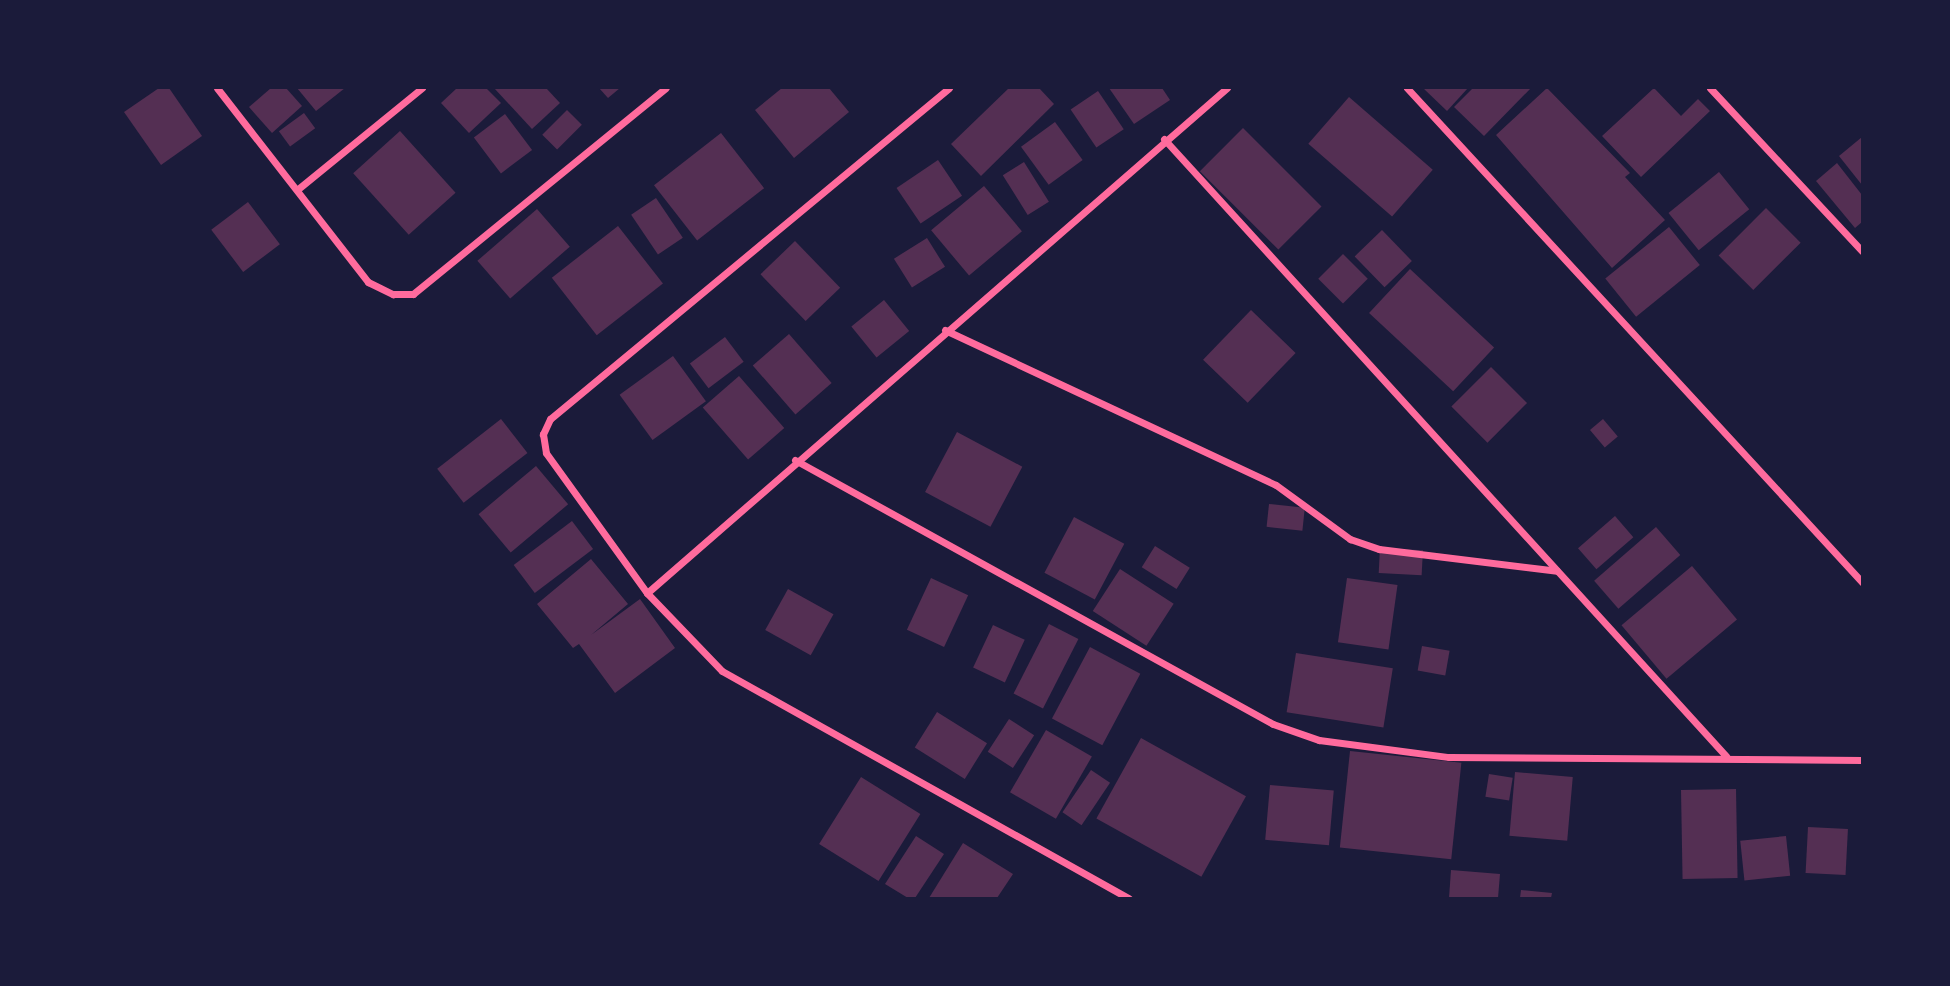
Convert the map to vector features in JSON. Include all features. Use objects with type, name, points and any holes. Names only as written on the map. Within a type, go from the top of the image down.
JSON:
[{"type":"street","points":[[217,88],[368,282],[393,294],[413,294],[666,88]]},
{"type":"street","points":[[298,189],[422,88]]},
{"type":"street","points":[[949,88],[550,419],[544,435],[546,453],[647,593],[722,671],[1129,898]]},
{"type":"street","points":[[647,593],[944,330],[1164,139],[1227,88]]},
{"type":"street","points":[[1407,88],[1863,582]]},
{"type":"street","points":[[1710,88],[1863,251]]},
{"type":"street","points":[[1164,139],[1726,756]]},
{"type":"street","points":[[944,330],[1276,485],[1350,539],[1379,550],[1558,571]]},
{"type":"street","points":[[796,460],[1273,724],[1319,740],[1449,757],[1726,756],[1863,760]]},
{"type":"building","points":[[159,88],[169,88],[202,136],[161,165],[124,112]]},
{"type":"building","points":[[271,88],[286,88],[302,106],[272,133],[249,107]]},
{"type":"building","points":[[297,88],[345,88],[316,111]]},
{"type":"building","points":[[457,88],[486,88],[501,103],[469,133],[441,103]]},
{"type":"building","points":[[494,88],[546,88],[560,103],[532,129]]},
{"type":"building","points":[[599,88],[620,88],[608,98]]},
{"type":"building","points":[[782,88],[829,88],[849,112],[794,158],[755,110]]},
{"type":"building","points":[[1009,88],[1039,88],[1054,104],[981,176],[951,144]]},
{"type":"building","points":[[1109,88],[1162,88],[1170,100],[1134,124]]},
{"type":"building","points":[[1423,88],[1468,88],[1447,111]]},
{"type":"building","points":[[1473,88],[1531,88],[1484,136],[1454,107]]},
{"type":"building","points":[[1547,88],[1630,173],[1625,177],[1665,220],[1612,268],[1496,135]]},
{"type":"building","points":[[1654,88],[1681,116],[1698,99],[1710,111],[1641,177],[1602,136]]},
{"type":"building","points":[[1098,91],[1124,129],[1096,148],[1071,109]]},
{"type":"building","points":[[1349,97],[1433,170],[1392,217],[1308,144]]},
{"type":"building","points":[[567,110],[582,125],[557,150],[542,135]]},
{"type":"building","points":[[304,113],[315,128],[290,147],[279,131]]},
{"type":"building","points":[[505,114],[532,150],[501,173],[474,137]]},
{"type":"building","points":[[1055,122],[1083,160],[1049,185],[1021,147]]},
{"type":"building","points":[[1243,128],[1321,206],[1278,250],[1200,171]]},
{"type":"building","points":[[400,131],[456,193],[409,235],[353,173]]},
{"type":"building","points":[[721,133],[764,188],[697,240],[654,185]]},
{"type":"building","points":[[1862,137],[1862,185],[1839,156]]},
{"type":"building","points":[[938,160],[962,196],[921,224],[897,188]]},
{"type":"building","points":[[1024,162],[1049,202],[1028,215],[1003,175]]},
{"type":"building","points":[[1837,163],[1862,195],[1862,222],[1855,228],[1816,181]]},
{"type":"building","points":[[1719,172],[1749,209],[1699,250],[1668,213]]},
{"type":"building","points":[[984,186],[1022,231],[969,276],[931,230]]},
{"type":"building","points":[[656,198],[683,238],[658,255],[631,215]]},
{"type":"building","points":[[248,202],[280,244],[243,272],[211,230]]},
{"type":"building","points":[[1766,208],[1801,243],[1753,290],[1719,255]]},
{"type":"building","points":[[537,209],[570,247],[510,299],[477,261]]},
{"type":"building","points":[[618,226],[663,284],[597,335],[552,278]]},
{"type":"building","points":[[1669,227],[1700,265],[1636,317],[1605,279]]},
{"type":"building","points":[[1382,230],[1412,261],[1385,287],[1355,256]]},
{"type":"building","points":[[927,238],[945,267],[912,288],[894,259]]},
{"type":"building","points":[[795,241],[840,288],[806,321],[760,274]]},
{"type":"building","points":[[1343,254],[1368,279],[1343,303],[1318,279]]},
{"type":"building","points":[[1410,269],[1494,347],[1453,391],[1369,313]]},
{"type":"building","points":[[884,300],[909,331],[877,358],[851,326]]},
{"type":"building","points":[[1251,310],[1296,353],[1248,403],[1203,360]]},
{"type":"building","points":[[789,334],[832,383],[795,415],[753,365]]},
{"type":"building","points":[[725,337],[744,362],[709,388],[690,363]]},
{"type":"building","points":[[673,356],[706,401],[653,440],[620,395]]},
{"type":"building","points":[[1491,367],[1527,403],[1487,443],[1451,407]]},
{"type":"building","points":[[739,376],[784,428],[748,460],[703,407]]},
{"type":"building","points":[[501,419],[527,453],[464,503],[437,469]]},
{"type":"building","points":[[1603,419],[1618,437],[1605,448],[1590,430]]},
{"type":"building","points":[[957,432],[1022,467],[990,527],[925,492]]},
{"type":"building","points":[[536,466],[568,504],[511,553],[479,514]]},
{"type":"building","points":[[1269,504],[1305,508],[1302,531],[1267,527]]},
{"type":"building","points":[[1615,516],[1633,537],[1596,569],[1578,548]]},
{"type":"building","points":[[1074,517],[1124,544],[1095,599],[1044,573]]},
{"type":"building","points":[[572,521],[593,549],[535,593],[514,565]]},
{"type":"building","points":[[1656,527],[1680,555],[1618,609],[1594,581]]},
{"type":"building","points":[[1155,546],[1190,568],[1177,589],[1142,567]]},
{"type":"building","points":[[1380,548],[1423,550],[1422,575],[1379,573]]},
{"type":"building","points":[[591,559],[628,604],[591,635],[640,599],[675,648],[615,693],[579,644],[573,648],[537,604]]},
{"type":"building","points":[[1692,566],[1737,620],[1667,679],[1622,625]]},
{"type":"building","points":[[1120,569],[1174,604],[1146,646],[1093,611]]},
{"type":"building","points":[[931,578],[968,595],[944,647],[907,630]]},
{"type":"building","points":[[1347,578],[1398,585],[1388,649],[1338,642]]},
{"type":"building","points":[[788,589],[833,614],[811,655],[765,630]]},
{"type":"building","points":[[1049,624],[1078,639],[1043,708],[1014,693]]},
{"type":"building","points":[[993,625],[1025,640],[1005,682],[973,668]]},
{"type":"building","points":[[1422,646],[1450,651],[1445,675],[1418,671]]},
{"type":"building","points":[[1090,647],[1140,674],[1102,745],[1052,719]]},
{"type":"building","points":[[1296,653],[1393,668],[1383,728],[1287,712]]},
{"type":"building","points":[[937,712],[987,743],[965,779],[915,748]]},
{"type":"building","points":[[1009,719],[1034,735],[1013,768],[988,752]]},
{"type":"building","points":[[1046,730],[1092,757],[1056,819],[1010,792]]},
{"type":"building","points":[[1141,738],[1246,796],[1201,877],[1096,818]]},
{"type":"building","points":[[1350,751],[1461,763],[1451,859],[1340,847]]},
{"type":"building","points":[[1091,770],[1110,783],[1082,825],[1062,812]]},
{"type":"building","points":[[1515,772],[1573,777],[1567,841],[1509,836]]},
{"type":"building","points":[[1489,774],[1513,778],[1509,800],[1485,797]]},
{"type":"building","points":[[861,777],[920,814],[878,881],[819,844]]},
{"type":"building","points":[[1270,785],[1334,791],[1329,845],[1265,840]]},
{"type":"building","points":[[1736,789],[1738,878],[1683,879],[1681,790]]},
{"type":"building","points":[[1808,827],[1848,829],[1846,875],[1806,873]]},
{"type":"building","points":[[916,836],[944,854],[915,898],[908,898],[885,884]]},
{"type":"building","points":[[1786,836],[1790,876],[1744,881],[1740,841]]},
{"type":"building","points":[[963,843],[1013,874],[997,898],[929,898]]},
{"type":"building","points":[[1451,870],[1500,874],[1498,898],[1449,898]]},
{"type":"building","points":[[1521,890],[1552,893],[1551,898],[1520,898]]}]
